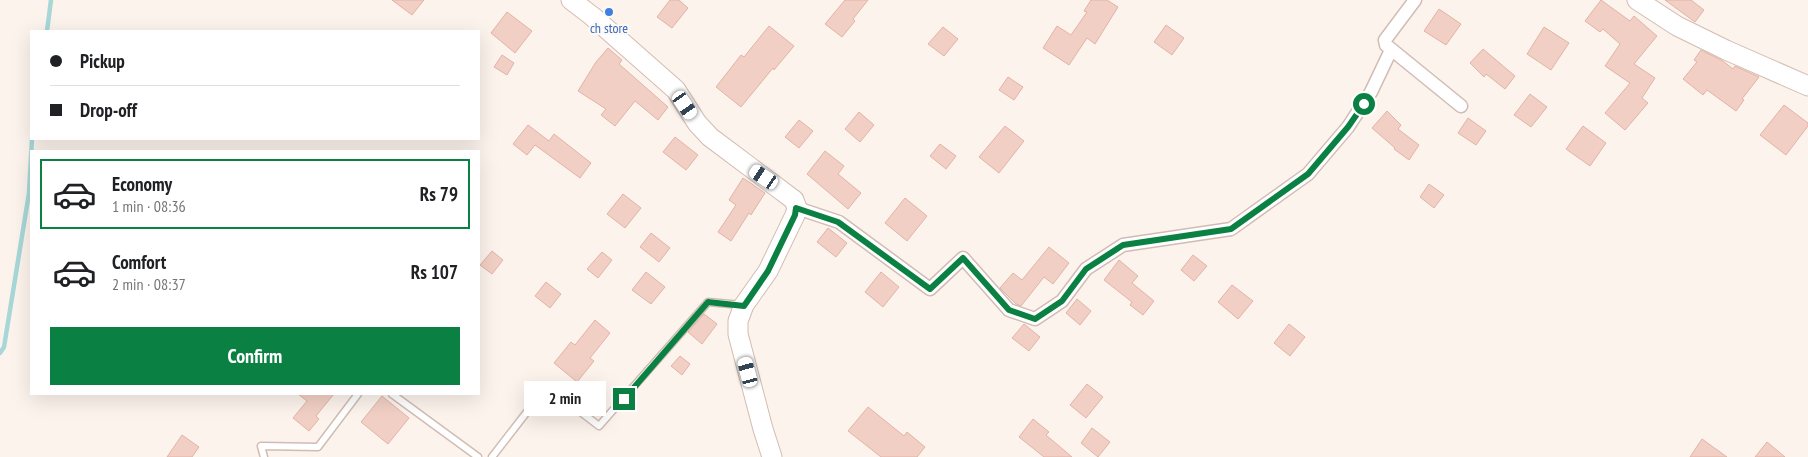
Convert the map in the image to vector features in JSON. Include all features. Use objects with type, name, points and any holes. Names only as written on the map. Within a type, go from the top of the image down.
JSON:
[{"type":"main road","points":[[571,0],[592,16],[676,90],[697,123],[710,137],[778,186],[794,200],[795,215],[768,271],[744,306],[738,321],[738,334],[772,457]]},
{"type":"main road","points":[[1637,0],[1677,26],[1808,86]]},
{"type":"street","points":[[1414,0],[1385,40],[1386,46],[1461,106]]},
{"type":"street","points":[[796,208],[838,222],[930,289],[963,258],[1009,310],[1035,319],[1062,301],[1086,269],[1123,245],[1231,229],[1308,174],[1348,127],[1371,92],[1391,50]]},
{"type":"lane","points":[[492,457],[547,386],[600,426],[708,302],[744,306]]},
{"type":"lane","points":[[264,457],[262,446],[318,447],[357,395]]},
{"type":"lane","points":[[393,395],[478,457]]},
{"type":"building","points":[[392,0],[424,0],[412,15]]},
{"type":"building","points":[[670,0],[679,0],[688,8],[672,28],[657,17]]},
{"type":"building","points":[[845,0],[868,0],[842,37],[825,24]]},
{"type":"building","points":[[1091,0],[1107,0],[1118,7],[1095,44],[1087,38],[1069,65],[1043,48],[1057,26],[1071,35],[1087,12],[1084,11]]},
{"type":"building","points":[[1601,0],[1630,21],[1634,16],[1657,36],[1634,64],[1655,78],[1642,98],[1648,103],[1625,130],[1605,113],[1630,83],[1605,66],[1620,44],[1603,29],[1600,32],[1585,21]]},
{"type":"building","points":[[1665,0],[1691,0],[1704,10],[1695,22]]},
{"type":"building","points":[[1439,9],[1461,24],[1446,45],[1424,31]]},
{"type":"building","points":[[507,12],[532,31],[515,53],[491,33]]},
{"type":"building","points":[[1166,25],[1184,38],[1172,55],[1154,42]]},
{"type":"building","points":[[769,26],[794,46],[741,107],[716,87],[741,55],[744,57]]},
{"type":"building","points":[[943,27],[958,39],[944,56],[928,44]]},
{"type":"building","points":[[1544,27],[1569,43],[1551,70],[1527,54]]},
{"type":"building","points":[[608,48],[622,60],[619,64],[668,107],[658,120],[635,101],[615,126],[601,115],[606,109],[578,91],[596,62]]},
{"type":"building","points":[[1483,49],[1515,76],[1505,89],[1486,74],[1484,77],[1470,63]]},
{"type":"building","points":[[1701,50],[1723,61],[1733,69],[1735,66],[1759,77],[1742,99],[1744,100],[1736,111],[1707,90],[1703,95],[1683,79],[1697,62],[1694,60]]},
{"type":"building","points":[[502,55],[514,63],[507,75],[494,67]]},
{"type":"building","points":[[1008,77],[1023,87],[1014,100],[999,90]]},
{"type":"building","points":[[1530,94],[1547,107],[1531,127],[1514,115]]},
{"type":"building","points":[[1784,105],[1808,123],[1808,126],[1786,155],[1760,135]]},
{"type":"building","points":[[1387,111],[1401,125],[1398,129],[1419,145],[1409,160],[1372,128]]},
{"type":"building","points":[[859,112],[874,125],[860,142],[845,129]]},
{"type":"building","points":[[1468,118],[1486,131],[1476,145],[1458,133]]},
{"type":"building","points":[[799,120],[813,131],[799,148],[785,137]]},
{"type":"building","points":[[528,125],[549,141],[554,134],[591,163],[580,178],[535,145],[527,155],[513,144]]},
{"type":"building","points":[[1005,126],[1024,141],[999,173],[979,157]]},
{"type":"building","points":[[1583,126],[1606,143],[1590,166],[1566,149]]},
{"type":"building","points":[[675,137],[698,155],[686,170],[663,152]]},
{"type":"building","points":[[940,144],[956,156],[946,169],[930,156]]},
{"type":"building","points":[[825,151],[844,166],[838,174],[861,193],[848,209],[807,174]]},
{"type":"building","points":[[743,178],[765,193],[731,241],[718,232],[736,205],[729,200]]},
{"type":"building","points":[[1429,184],[1444,195],[1434,208],[1420,197]]},
{"type":"building","points":[[623,194],[641,208],[625,228],[607,214]]},
{"type":"building","points":[[905,198],[927,216],[907,241],[885,223]]},
{"type":"building","points":[[828,228],[847,243],[836,257],[817,242]]},
{"type":"building","points":[[651,233],[670,248],[659,262],[640,247]]},
{"type":"building","points":[[1049,247],[1069,263],[1053,284],[1044,277],[1021,306],[1016,304],[1000,288],[1013,273],[1022,280]]},
{"type":"building","points":[[492,251],[503,260],[492,274],[480,265]]},
{"type":"building","points":[[602,252],[612,260],[598,278],[587,269]]},
{"type":"building","points":[[1193,255],[1207,266],[1194,281],[1181,270]]},
{"type":"building","points":[[1119,260],[1138,276],[1132,283],[1154,301],[1143,315],[1130,305],[1132,302],[1104,280]]},
{"type":"building","points":[[646,272],[665,287],[651,304],[632,290]]},
{"type":"building","points":[[881,272],[899,287],[883,307],[865,292]]},
{"type":"building","points":[[546,282],[561,294],[550,308],[535,296]]},
{"type":"building","points":[[1232,285],[1253,301],[1238,319],[1218,302]]},
{"type":"building","points":[[1077,299],[1091,311],[1080,325],[1066,313]]},
{"type":"building","points":[[704,314],[717,324],[702,344],[688,332]]},
{"type":"building","points":[[595,320],[610,333],[590,358],[594,361],[577,382],[554,363],[571,342],[575,345]]},
{"type":"building","points":[[1024,324],[1040,337],[1029,351],[1012,338]]},
{"type":"building","points":[[1289,324],[1305,337],[1290,356],[1274,343]]},
{"type":"building","points":[[680,356],[690,364],[682,375],[671,366]]},
{"type":"building","points":[[1087,384],[1103,397],[1086,418],[1070,405]]},
{"type":"building","points":[[299,395],[333,395],[316,416],[319,419],[309,431],[293,418],[307,401]]},
{"type":"building","points":[[382,396],[409,418],[388,444],[361,422]]},
{"type":"building","points":[[868,407],[904,436],[907,432],[925,447],[917,457],[881,457],[848,431]]},
{"type":"building","points":[[1033,419],[1049,432],[1046,435],[1072,457],[1044,457],[1019,437]]},
{"type":"building","points":[[1092,428],[1110,442],[1098,457],[1081,443]]},
{"type":"building","points":[[182,435],[199,447],[192,457],[167,457]]},
{"type":"building","points":[[1702,439],[1727,457],[1690,457]]},
{"type":"building","points":[[1767,442],[1785,457],[1755,457]]},
{"type":"waterway","points":[[47,30],[51,0]]},
{"type":"waterway","points":[[31,150],[32,140]]},
{"type":"waterway","points":[[0,353],[4,347],[29,193],[30,175]]},
{"type":"place","name":"ch store","points":[[609,12]]},
{"type":"route","points":[[624,399],[708,302],[744,306],[768,271],[784,240],[795,215],[796,208],[838,222],[930,289],[963,258],[1009,310],[1035,319],[1062,301],[1086,269],[1123,245],[1231,229],[1308,174],[1348,127],[1364,104]]}]
